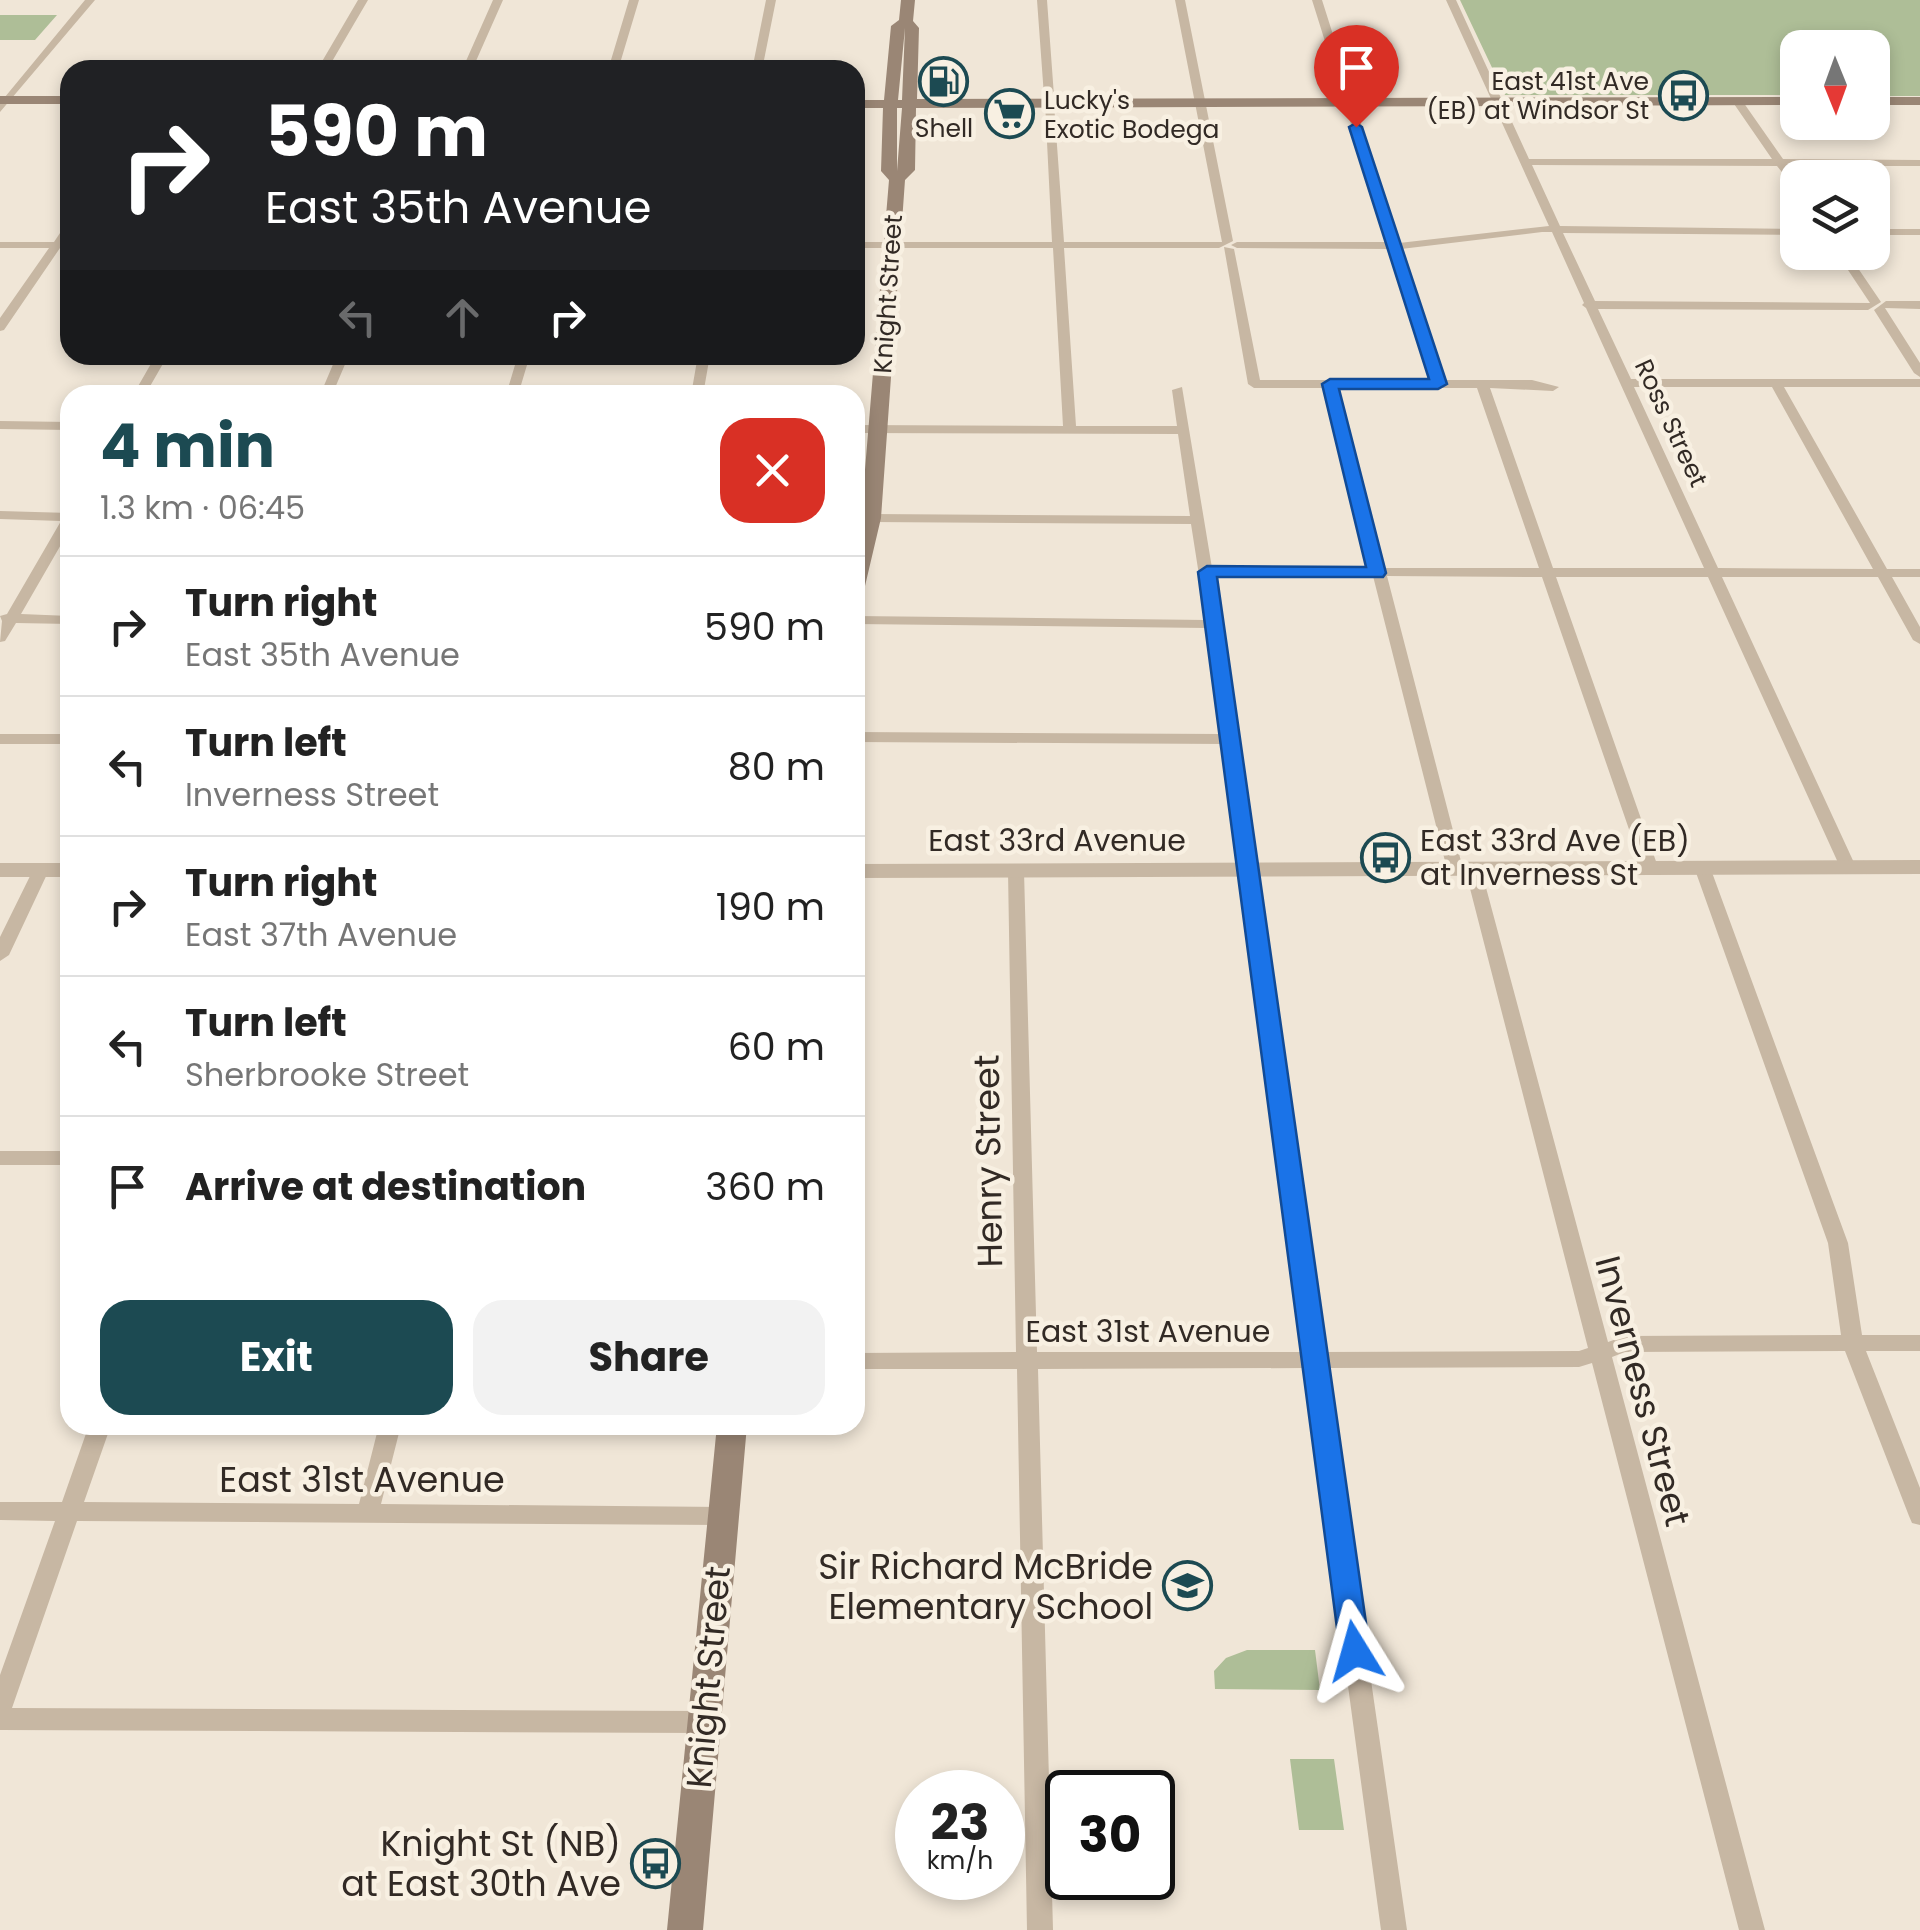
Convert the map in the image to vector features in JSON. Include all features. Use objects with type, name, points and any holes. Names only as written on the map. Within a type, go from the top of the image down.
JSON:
[{"type":"main road","name":"Knight Street","points":[[906,22],[908,0]]},
{"type":"main road","name":"Knight Street","points":[[897,179],[889,171],[891,100],[898,26],[906,22]]},
{"type":"main road","name":"Knight Street","points":[[865,544],[871,518],[897,179],[907,170],[912,28],[906,22]]},
{"type":"main road","points":[[865,97],[1780,101]]},
{"type":"main road","points":[[2,103],[60,100]]},
{"type":"main road","points":[[865,103],[891,100]]},
{"type":"main road","points":[[1890,101],[1920,101]]},
{"type":"main road","name":"Knight Street","points":[[685,1930],[731,1435]]},
{"type":"street","points":[[2,103],[90,0]]},
{"type":"street","points":[[328,60],[363,0]]},
{"type":"street","points":[[471,60],[498,0]]},
{"type":"street","points":[[616,60],[634,0]]},
{"type":"street","points":[[759,60],[771,0]]},
{"type":"street","points":[[1042,0],[1070,429]]},
{"type":"street","points":[[1180,0],[1254,384],[1553,387]]},
{"type":"street","points":[[1316,0],[1438,384]]},
{"type":"street","name":"Ross Street","points":[[1451,0],[1848,867]]},
{"type":"street","points":[[1737,101],[1780,163]]},
{"type":"street","points":[[1526,162],[1780,163]]},
{"type":"street","points":[[1890,163],[1920,163]]},
{"type":"street","points":[[865,245],[1395,246],[1556,230],[1780,232]]},
{"type":"street","points":[[1890,232],[1920,232]]},
{"type":"street","points":[[0,245],[60,245]]},
{"type":"street","points":[[0,327],[60,249]]},
{"type":"street","points":[[1853,270],[1920,373]]},
{"type":"street","points":[[1588,305],[1920,306]]},
{"type":"street","points":[[1625,383],[1920,384]]},
{"type":"street","name":"Inverness Street","points":[[1330,384],[1376,573],[1600,1352],[1752,1930]]},
{"type":"street","points":[[1482,384],[1650,867]]},
{"type":"street","points":[[1776,384],[1920,640]]},
{"type":"street","points":[[1178,390],[1231,739],[1394,1930]]},
{"type":"street","points":[[0,425],[60,426]]},
{"type":"street","points":[[865,429],[1185,430]]},
{"type":"street","points":[[0,515],[60,517]]},
{"type":"street","points":[[871,518],[1198,520]]},
{"type":"street","points":[[0,638],[6,618],[60,533]]},
{"type":"street","points":[[1207,572],[1920,573]]},
{"type":"street","points":[[6,618],[60,620]]},
{"type":"street","points":[[865,620],[1213,624]]},
{"type":"street","points":[[865,737],[1231,739]]},
{"type":"street","points":[[0,739],[60,739]]},
{"type":"street","points":[[1702,867],[1838,1243],[1854,1344],[1920,1516]]},
{"type":"street","name":"East 33rd Avenue","points":[[865,871],[1920,867]]},
{"type":"street","points":[[0,870],[60,870]]},
{"type":"street","points":[[0,955],[41,870]]},
{"type":"street","name":"Henry Street","points":[[1016,870],[1040,1930]]},
{"type":"street","points":[[0,1158],[60,1158]]},
{"type":"street","name":"East 31st Avenue","points":[[865,1362],[1579,1359],[1625,1344],[1920,1342]]},
{"type":"street","points":[[0,1709],[96,1435]]},
{"type":"street","points":[[368,1514],[388,1435]]},
{"type":"street","name":"East 31st Avenue","points":[[0,1511],[723,1516]]},
{"type":"street","points":[[0,1718],[704,1722]]},
{"type":"green space","points":[[1460,0],[1920,0],[1920,96],[1890,96],[1890,30],[1780,30],[1780,95],[1505,95]]},
{"type":"green space","points":[[0,15],[57,15],[35,40],[0,40]]},
{"type":"green space","points":[[1247,1650],[1315,1650],[1320,1690],[1215,1689],[1214,1671],[1226,1658]]},
{"type":"green space","points":[[1290,1759],[1334,1759],[1344,1830],[1299,1830]]},
{"type":"place","name":"Shell","points":[[944,82]]},
{"type":"place","name":"East 41st Ave (EB) at Windsor St","points":[[1684,95]]},
{"type":"place","name":"Lucky's Exotic Bodega","points":[[1009,114]]},
{"type":"place","name":"East 33rd Ave (EB) at Inverness St","points":[[1385,857]]},
{"type":"place","name":"Sir Richard McBride Elementary School","points":[[1188,1586]]},
{"type":"place","name":"Knight St (NB) at East 30th Ave","points":[[656,1863]]},
{"type":"route","points":[[1355,1651],[1298,1259],[1247,883],[1248,852],[1207,572],[1376,573],[1330,384],[1438,384],[1356,127]]}]
